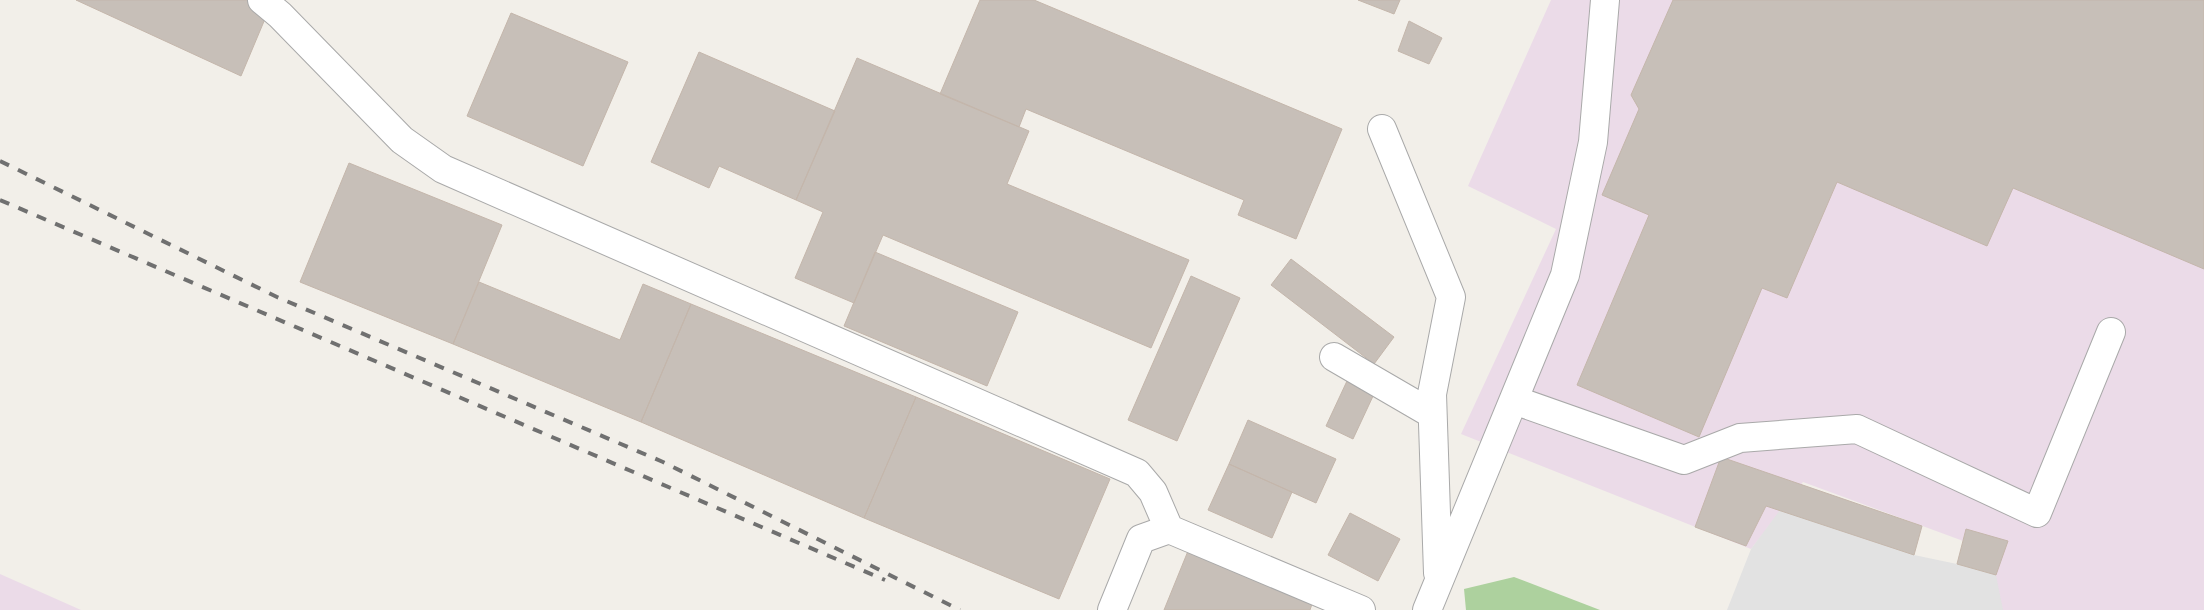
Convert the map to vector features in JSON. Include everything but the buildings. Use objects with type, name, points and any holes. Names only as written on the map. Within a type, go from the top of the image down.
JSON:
[{"type":"lane","points":[[262,0],[280,15],[402,140],[444,169],[1136,473],[1153,492],[1169,529]]},
{"type":"lane","points":[[1427,610],[1566,275],[1593,142],[1606,0]]},
{"type":"lane","points":[[1382,129],[1451,297],[1432,394],[1439,582]]},
{"type":"lane","points":[[1514,400],[1684,460],[1740,438],[1857,429],[2037,513],[2110,332]]},
{"type":"lane","points":[[1334,358],[1432,414]]},
{"type":"lane","points":[[1112,610],[1141,539],[1169,529],[1361,610]]},
{"type":"shaded area","points":[[1551,0],[2204,0],[2204,610],[1998,610],[1985,549],[1803,482],[1751,549],[1461,434],[1556,229],[1468,186]]},
{"type":"shaded area","points":[[1780,510],[1914,555],[1996,575],[2003,610],[1727,610],[1751,549]]},
{"type":"shaded area","points":[[0,574],[81,610],[0,610]]},
{"type":"green space","points":[[1514,577],[1600,610],[1466,610],[1464,589]]},
{"type":"railway","points":[[0,161],[277,297],[663,462],[960,610]]},
{"type":"railway","points":[[0,200],[885,580]]}]
